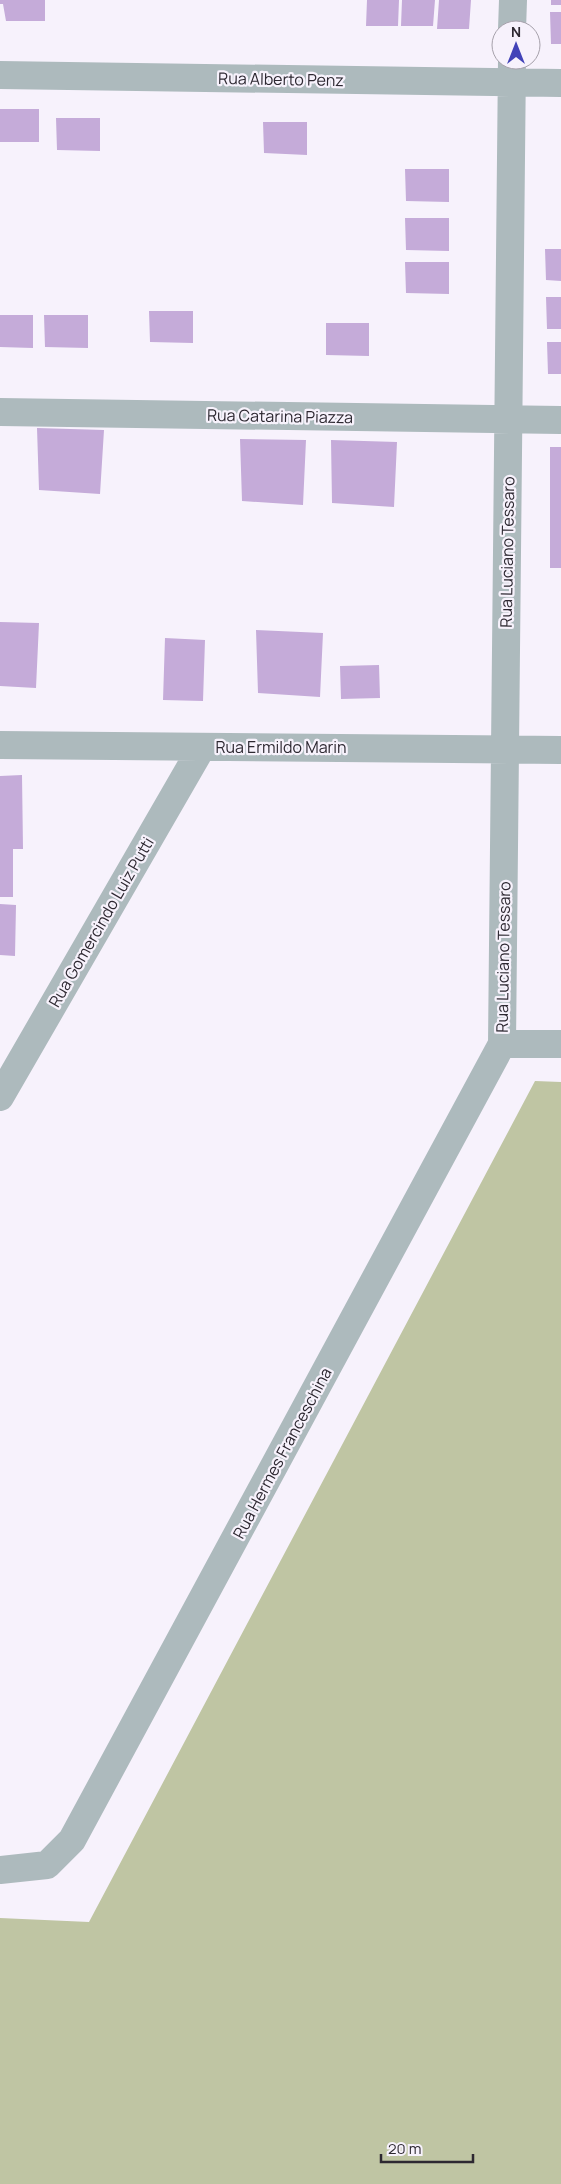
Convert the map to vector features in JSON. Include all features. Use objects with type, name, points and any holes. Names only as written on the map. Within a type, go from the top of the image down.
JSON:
[{"type":"street","points":[[512,20],[513,0]]},
{"type":"street","name":"Rua Alberto Penz","points":[[0,75],[512,71],[561,83]]},
{"type":"street","name":"Rua Luciano Tessaro","points":[[502,1044],[512,71]]},
{"type":"street","name":"Rua Catarina Piazza","points":[[0,412],[561,420]]},
{"type":"street","name":"Rua Ermildo Marin","points":[[0,745],[561,750]]},
{"type":"street","name":"Rua Gomercindo Luiz Putti","points":[[0,1097],[202,747]]},
{"type":"street","points":[[502,1044],[561,1044]]},
{"type":"street","name":"Rua Hermes Franceschina","points":[[0,1870],[47,1865],[72,1840],[502,1044]]},
{"type":"green space","points":[[535,1081],[561,1082],[561,2184],[0,2184],[0,1918],[89,1922]]},
{"type":"building","points":[[0,0],[45,0],[45,21],[6,21],[3,4],[0,4]]},
{"type":"building","points":[[367,0],[399,0],[398,26],[366,26]]},
{"type":"building","points":[[402,0],[435,0],[433,26],[401,26]]},
{"type":"building","points":[[439,0],[471,0],[469,29],[437,29]]},
{"type":"building","points":[[551,0],[561,0],[561,5],[551,5]]},
{"type":"building","points":[[550,12],[561,12],[561,44],[551,44]]},
{"type":"building","points":[[0,109],[39,109],[39,142],[0,142]]},
{"type":"building","points":[[56,118],[100,118],[100,151],[57,150]]},
{"type":"building","points":[[263,122],[307,122],[307,155],[264,153]]},
{"type":"building","points":[[405,169],[449,169],[449,202],[406,201]]},
{"type":"building","points":[[405,218],[449,218],[449,251],[406,250]]},
{"type":"building","points":[[545,249],[561,249],[561,281],[546,280]]},
{"type":"building","points":[[405,262],[449,262],[449,294],[406,293]]},
{"type":"building","points":[[546,297],[561,297],[561,329],[547,329]]},
{"type":"building","points":[[149,311],[193,311],[193,343],[150,342]]},
{"type":"building","points":[[0,315],[33,315],[33,348],[0,347]]},
{"type":"building","points":[[44,315],[88,315],[88,348],[45,347]]},
{"type":"building","points":[[326,323],[369,323],[369,356],[326,355]]},
{"type":"building","points":[[547,342],[561,342],[561,374],[548,374]]},
{"type":"building","points":[[37,428],[104,430],[100,494],[39,490]]},
{"type":"building","points":[[240,439],[306,440],[303,505],[242,501]]},
{"type":"building","points":[[331,440],[397,442],[394,507],[332,503]]},
{"type":"building","points":[[550,447],[561,447],[561,568],[550,568]]},
{"type":"building","points":[[0,622],[39,623],[36,688],[0,686]]},
{"type":"building","points":[[256,630],[323,633],[320,697],[258,693]]},
{"type":"building","points":[[165,638],[205,640],[203,701],[163,700]]},
{"type":"building","points":[[379,665],[380,698],[341,699],[340,666]]},
{"type":"building","points":[[22,775],[23,849],[13,849],[13,897],[0,897],[0,776]]},
{"type":"building","points":[[0,904],[16,905],[15,956],[0,955]]}]
